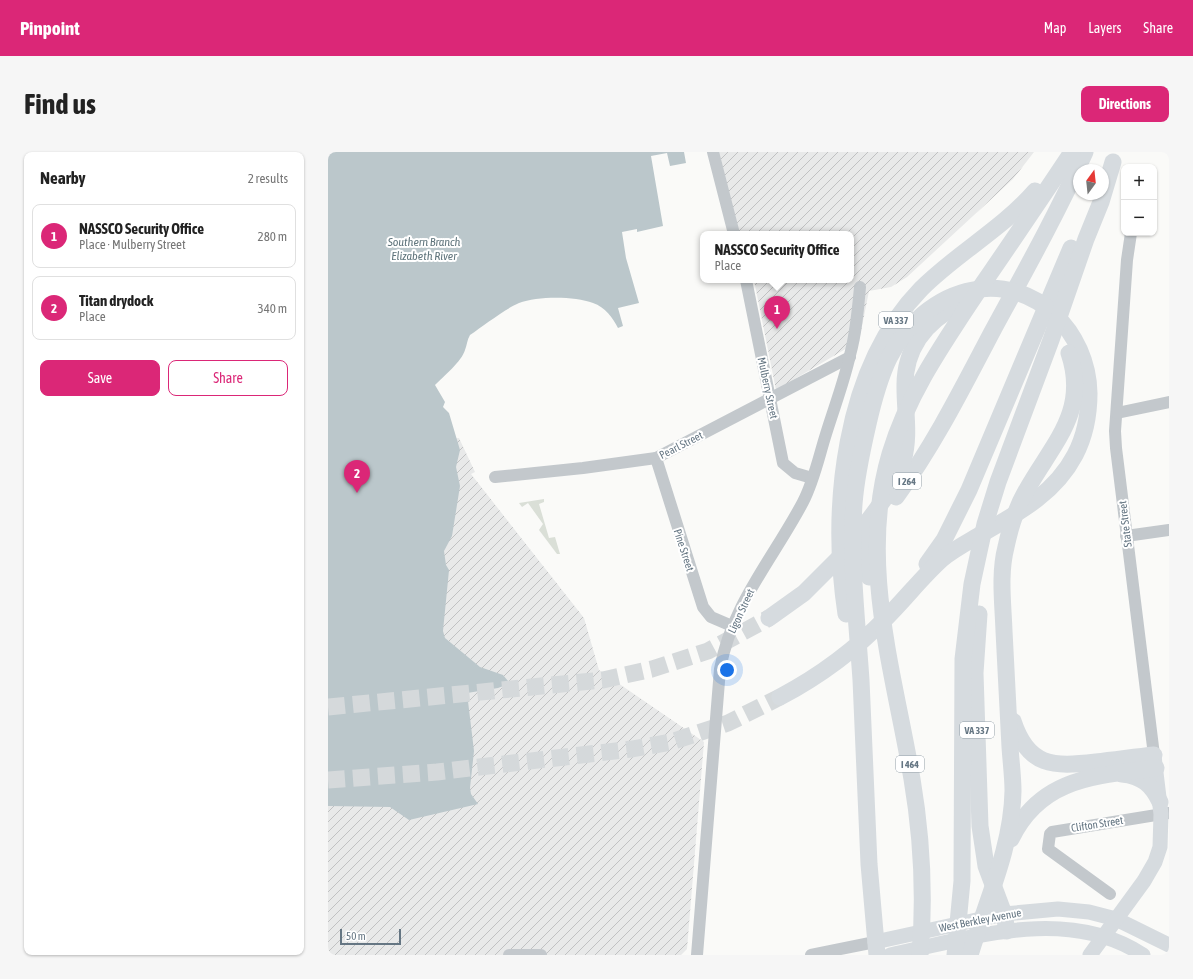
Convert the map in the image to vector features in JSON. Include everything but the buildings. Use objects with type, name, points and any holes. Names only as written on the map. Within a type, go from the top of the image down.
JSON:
[{"type":"highway","name":"I 264","points":[[769,618],[804,593],[846,575],[891,503],[920,462],[946,420],[1065,198],[1085,152]]},
{"type":"highway","points":[[1109,169],[1116,157]]},
{"type":"highway","name":"VA 337","points":[[1004,914],[986,866],[980,826],[975,673],[985,545],[990,522],[1010,465],[1015,439],[1051,340],[1056,303],[1086,239],[1101,202],[1116,157]]},
{"type":"highway","points":[[873,572],[882,488],[890,454],[900,425],[914,393],[962,315],[1068,159]]},
{"type":"highway","name":"VA 337","points":[[876,948],[861,721],[846,575],[843,480],[858,402],[872,361],[880,344],[911,299],[1012,216],[1044,181],[1068,159]]},
{"type":"highway","points":[[910,591],[944,540],[969,490],[1038,326],[1056,303],[1093,200]]},
{"type":"highway","points":[[780,697],[816,677],[846,654],[883,621],[910,591],[947,555],[1034,503],[1052,487],[1066,471],[1079,447],[1088,412],[1089,388],[1086,371],[1075,338],[1062,320],[1047,306],[1030,297],[1009,290],[984,288],[972,290],[941,301],[922,314],[902,336],[887,361],[873,404],[856,485],[857,520],[846,575]]},
{"type":"highway","points":[[846,575],[900,470],[908,431],[905,387],[907,366],[912,349],[919,338],[935,319],[946,312],[974,301],[1005,300],[1038,314],[1048,322],[1060,337],[1069,353],[1075,372],[1075,399],[1067,424],[1019,505],[1011,528],[1003,562],[1002,578],[1013,792],[1012,812],[1002,859],[970,955]]},
{"type":"highway","points":[[857,520],[873,572]]},
{"type":"highway","points":[[955,955],[962,881],[963,659],[968,610],[985,545]]},
{"type":"highway","name":"I 464","points":[[873,572],[914,789],[921,845],[923,893],[920,955]]},
{"type":"highway","points":[[1008,704],[1018,736],[1023,745],[1031,753],[1051,764],[1072,765],[1155,761]]},
{"type":"highway","points":[[1002,859],[1022,821],[1031,809],[1043,798],[1067,784],[1082,778],[1114,773],[1155,761]]},
{"type":"highway","points":[[1114,773],[1142,779],[1153,788],[1165,812]]},
{"type":"highway","points":[[1004,914],[1007,931]]},
{"type":"main road","name":"State Street","points":[[1155,761],[1165,812]]},
{"type":"main road","points":[[1090,955],[1142,886],[1155,862],[1162,834],[1165,812]]},
{"type":"main road","name":"West Berkley Avenue","points":[[876,948],[1004,914],[1033,910],[1074,910],[1116,920],[1169,945]]},
{"type":"main road","name":"West Berkley Avenue","points":[[890,955],[1007,931],[1054,928],[1103,937],[1122,944],[1143,955]]},
{"type":"street","points":[[713,152],[733,231]]},
{"type":"street","name":"State Street","points":[[1131,236],[1127,260],[1116,448],[1155,761]]},
{"type":"street","name":"Mulberry Street","points":[[747,283],[783,463],[795,473],[812,478]]},
{"type":"street","name":"Ligon Street","points":[[697,955],[720,669],[724,652],[732,626],[749,590],[803,502],[812,478],[850,357],[857,324],[860,287]]},
{"type":"street","name":"Pearl Street","points":[[495,477],[583,468],[656,458],[850,357]]},
{"type":"street","points":[[1117,413],[1169,402]]},
{"type":"street","name":"Pine Street","points":[[656,458],[703,607],[711,617],[732,626]]},
{"type":"street","points":[[1126,536],[1169,530]]},
{"type":"street","name":"Clifton Street","points":[[1110,894],[1048,850],[1049,838],[1052,832],[1165,812]]},
{"type":"street","name":"West Berkley Avenue","points":[[811,955],[876,948]]},
{"type":"street","points":[[509,955],[541,955]]},
{"type":"shaded area","points":[[718,152],[1034,152],[1013,179],[907,277],[891,287],[869,291],[859,341],[776,390],[755,283],[854,283],[854,231],[733,231]]},
{"type":"shaded area","points":[[328,310],[449,439],[459,438],[475,472],[471,474],[584,618],[599,670],[704,742],[687,949],[681,955],[328,955]]},
{"type":"shaded area","points":[[544,499],[544,502],[539,504],[549,538],[555,537],[560,554],[557,554],[539,530],[543,524],[528,503],[522,507],[519,503]]},
{"type":"water","name":"Southern Branch Elizabeth River","points":[[328,152],[684,152],[686,163],[670,166],[667,153],[651,156],[663,226],[637,232],[637,229],[622,232],[626,258],[639,303],[618,308],[623,326],[618,328],[605,310],[597,305],[576,299],[546,298],[519,303],[501,313],[470,335],[460,359],[435,385],[445,402],[443,407],[449,413],[460,450],[456,467],[460,486],[452,536],[444,551],[446,565],[449,570],[443,631],[445,638],[480,667],[503,675],[508,681],[506,685],[498,688],[467,693],[474,751],[470,788],[471,794],[478,804],[409,820],[390,807],[328,806]]},
{"type":"tunnel","points":[[328,707],[603,680],[652,669],[708,651],[769,618]]},
{"type":"tunnel","points":[[328,780],[437,772],[632,749],[671,742],[728,723],[780,697]]},
{"type":"place","name":"NASSCO Security Office","points":[[777,329]]},
{"type":"place","name":"Titan drydock","points":[[357,493]]}]
